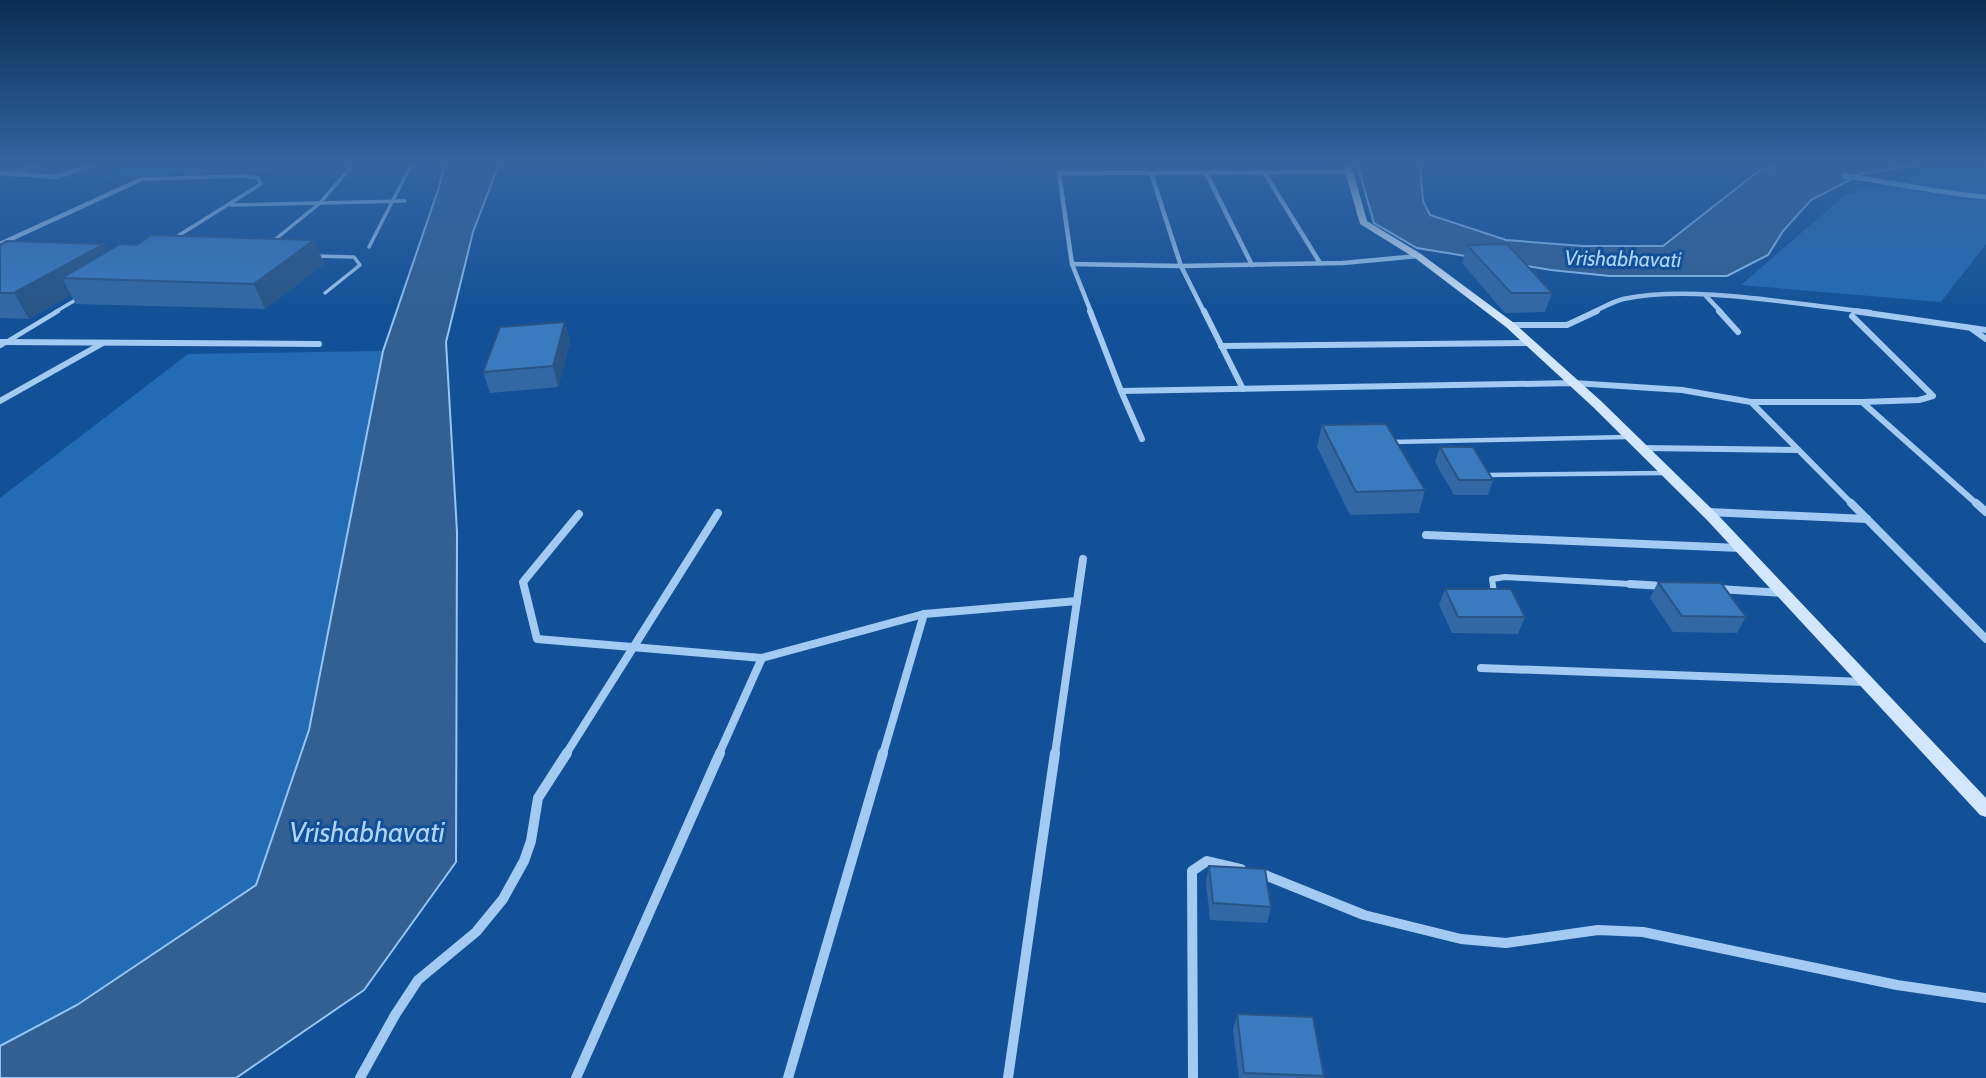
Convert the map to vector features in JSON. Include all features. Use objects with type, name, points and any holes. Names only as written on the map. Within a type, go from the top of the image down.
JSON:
[{"type":"street","points":[[0,244],[65,214]]},
{"type":"street","points":[[1065,214],[1072,264],[1142,439]]},
{"type":"street","points":[[1165,214],[1181,266],[1243,389]]},
{"type":"street","points":[[1227,214],[1252,265]]},
{"type":"street","points":[[1290,214],[1320,263]]},
{"type":"street","points":[[1361,214],[1363,222],[1418,256],[1510,325],[1574,383],[1707,512],[1986,810]]},
{"type":"street","points":[[1072,264],[1252,265],[1418,256]]},
{"type":"street","points":[[1510,325],[1567,325],[1619,300],[1653,295],[1706,295],[1903,316],[1986,330]]},
{"type":"street","points":[[1706,295],[1738,332]]},
{"type":"street","points":[[1121,391],[1574,383],[1682,390],[1751,402],[1862,402],[1919,400],[1933,396],[1852,316]]},
{"type":"street","points":[[1969,327],[1986,339]]},
{"type":"street","points":[[0,401],[105,342]]},
{"type":"street","points":[[1221,346],[1530,343]]},
{"type":"street","points":[[0,344],[320,344]]},
{"type":"street","points":[[1751,402],[1986,639]]},
{"type":"street","points":[[1862,402],[1986,512]]},
{"type":"street","points":[[1642,449],[1798,450]]},
{"type":"street","points":[[1707,512],[1867,519]]},
{"type":"street","points":[[360,1078],[419,979],[470,938],[506,894],[522,869],[532,844],[538,798],[718,513]]},
{"type":"street","points":[[579,514],[523,582],[537,639],[762,658],[924,614],[1077,601]]},
{"type":"street","points":[[1426,535],[1741,548]]},
{"type":"street","points":[[1008,1078],[1083,559]]},
{"type":"street","points":[[1630,584],[1672,586]]},
{"type":"street","points":[[1713,589],[1783,593]]},
{"type":"street","points":[[788,1078],[924,614]]},
{"type":"street","points":[[576,1078],[762,658]]},
{"type":"street","points":[[1481,668],[1868,683]]},
{"type":"street","points":[[1193,1078],[1192,871],[1207,861],[1257,872],[1364,915],[1461,939],[1506,943],[1598,930],[1643,932],[1897,985],[1986,998]]},
{"type":"lane","points":[[163,246],[213,214]]},
{"type":"lane","points":[[269,244],[306,214]]},
{"type":"lane","points":[[369,247],[386,214]]},
{"type":"lane","points":[[313,256],[354,257],[359,261],[360,265],[326,293]]},
{"type":"lane","points":[[8,342],[85,294]]},
{"type":"lane","points":[[1385,442],[1630,437]]},
{"type":"lane","points":[[1489,475],[1667,473]]},
{"type":"lane","points":[[1497,599],[1492,579],[1505,577],[1630,584]]},
{"type":"shaded area","points":[[1823,214],[1986,214],[1986,244],[1941,302],[1741,285]]},
{"type":"shaded area","points":[[383,351],[309,730],[256,885],[77,1005],[0,1046],[0,498],[188,354]]},
{"type":"water","name":"Vrishabhavati","points":[[430,214],[480,214],[446,342],[457,532],[456,862],[364,990],[236,1078],[0,1078],[0,1046],[77,1005],[256,885],[309,730],[383,351]]},
{"type":"water","name":"Vrishabhavati","points":[[1371,214],[1430,214],[1506,240],[1583,246],[1663,246],[1703,214],[1798,214],[1783,231],[1768,255],[1727,276],[1610,276],[1551,270],[1417,248],[1374,223]]},
{"type":"building","points":[[152,235],[314,240],[254,284],[62,278],[120,244],[136,245]]},
{"type":"building","points":[[7,241],[104,244],[14,293],[0,293],[0,245]]},
{"type":"building","points":[[1507,244],[1552,293],[1511,293],[1467,245]]},
{"type":"building","points":[[565,322],[553,366],[483,372],[500,327]]},
{"type":"building","points":[[1386,424],[1425,490],[1356,492],[1322,425]]},
{"type":"building","points":[[1440,447],[1473,447],[1493,480],[1459,480]]},
{"type":"building","points":[[1658,582],[1721,583],[1746,617],[1682,616]]},
{"type":"building","points":[[1445,589],[1511,589],[1525,617],[1458,617]]},
{"type":"building","points":[[1209,866],[1265,869],[1271,907],[1213,903]]},
{"type":"building","points":[[1237,1014],[1313,1017],[1324,1076],[1244,1073]]}]
